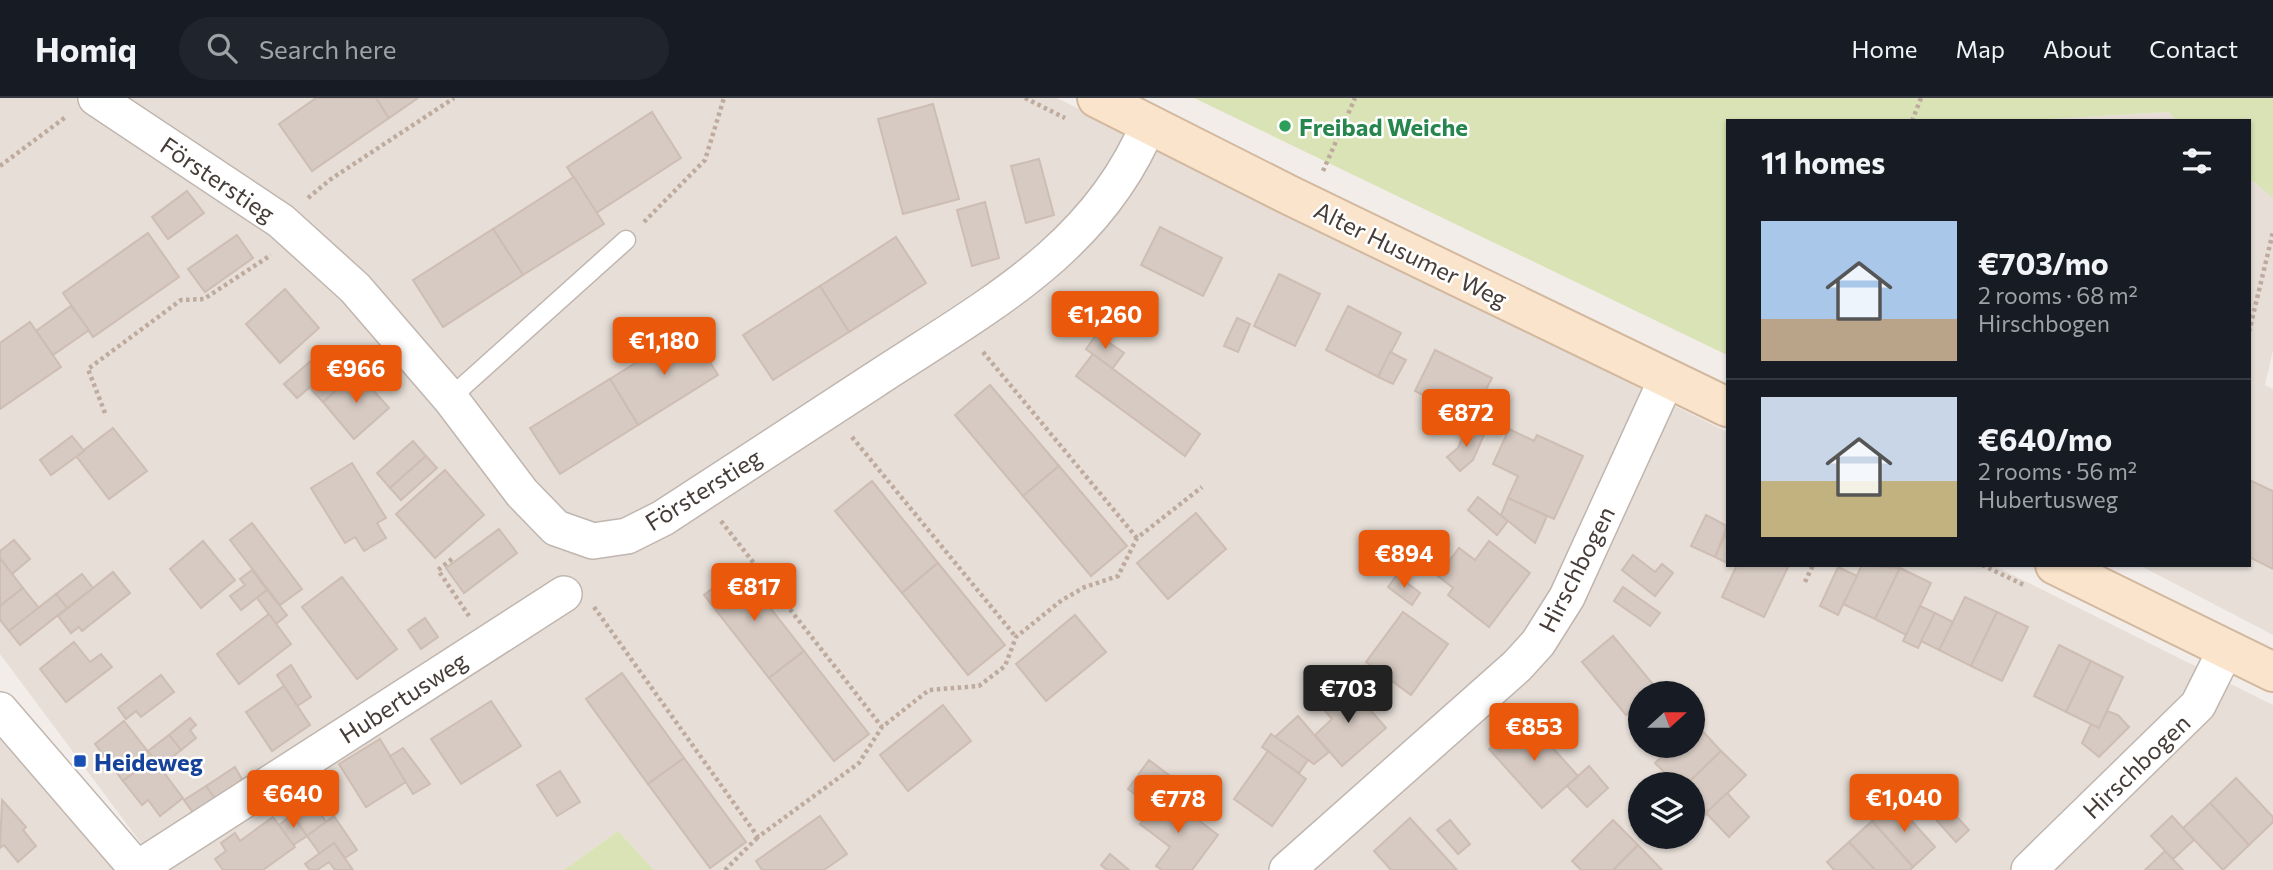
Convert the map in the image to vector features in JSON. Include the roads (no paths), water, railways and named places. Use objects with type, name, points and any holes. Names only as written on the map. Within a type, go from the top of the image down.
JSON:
[{"type":"street","name":"Alter Husumer Weg","points":[[1097,98],[1289,195],[1726,407]]},
{"type":"street","name":"Försterstieg","points":[[84,106],[288,228],[355,288],[450,398],[522,493],[556,528],[593,541],[627,536],[699,494],[961,323],[1062,250],[1094,216],[1137,154],[1149,123]]},
{"type":"street","name":"Hirschbogen","points":[[1287,870],[1517,666],[1538,643],[1567,597],[1667,378]]},
{"type":"street","points":[[2059,567],[2273,671]]},
{"type":"street","name":"Hubertusweg","points":[[137,869],[487,643],[578,599]]},
{"type":"street","name":"Hirschbogen","points":[[2029,870],[2198,705],[2227,649]]},
{"type":"street","points":[[0,710],[137,869]]},
{"type":"lane","points":[[450,398],[626,240]]},
{"type":"place","name":"Freibad Weiche","points":[[1285,126]]},
{"type":"place","name":"Heideweg","points":[[80,761]]}]
